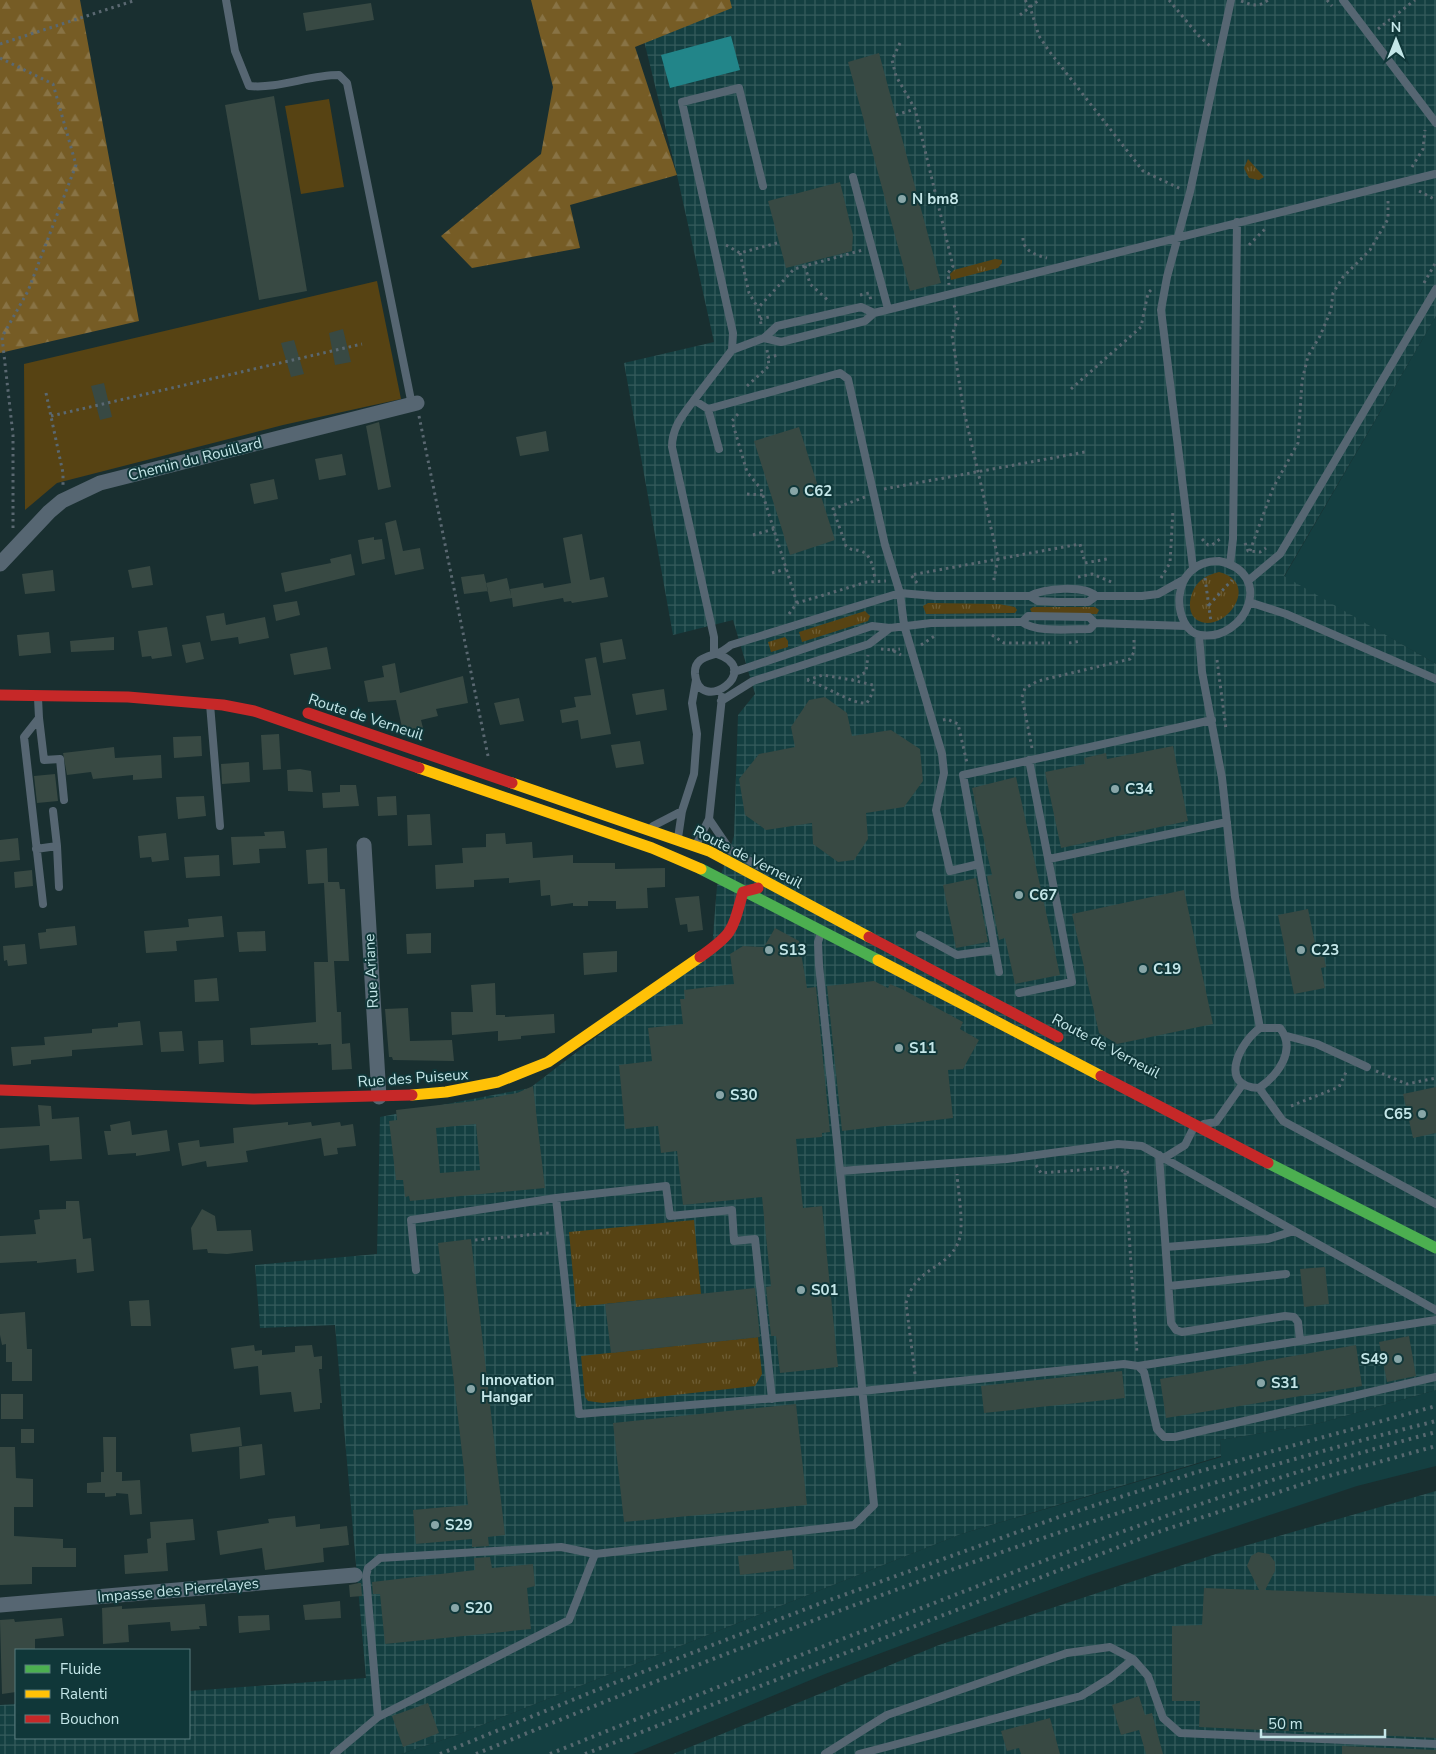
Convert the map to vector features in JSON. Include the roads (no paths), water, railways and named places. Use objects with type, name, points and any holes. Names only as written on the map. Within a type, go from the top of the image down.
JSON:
[{"type":"main road","name":"Route de Verneuil","points":[[0,695],[174,698],[210,702],[281,719],[680,858],[1195,1125],[1394,1225]]},
{"type":"main road","name":"Route de Verneuil","points":[[300,710],[696,846],[817,908],[1064,1040]]},
{"type":"main road","points":[[744,890],[753,888],[780,889]]},
{"type":"main road","name":"Rue des Puiseux","points":[[0,1090],[234,1099],[379,1097],[433,1094],[479,1088],[527,1073],[548,1062],[723,941],[732,930],[744,890]]},
{"type":"main road","name":"Route de Verneuil","points":[[1200,1114],[1436,1248]]},
{"type":"street","name":"Chemin du Rouillard","points":[[0,564],[48,512],[62,501],[100,483],[414,404]]},
{"type":"street","name":"Rue Ariane","points":[[364,845],[379,1097]]},
{"type":"street","name":"Impasse des Pierrelayes","points":[[0,1605],[355,1575]]},
{"type":"lane","points":[[226,0],[235,51],[249,86],[262,87],[321,75],[338,75],[347,83],[414,404]]},
{"type":"lane","points":[[1193,568],[1161,310],[1166,277],[1185,214],[1218,52],[1231,0]]},
{"type":"lane","points":[[1343,0],[1436,123]]},
{"type":"lane","points":[[732,350],[733,333],[682,102],[739,88],[763,186]]},
{"type":"lane","points":[[764,338],[781,342],[865,321],[874,313],[888,309],[1435,174]]},
{"type":"lane","points":[[853,177],[888,309]]},
{"type":"lane","points":[[1230,564],[1233,539],[1237,222]]},
{"type":"lane","points":[[1249,580],[1280,554],[1436,289]]},
{"type":"lane","points":[[716,654],[714,637],[672,447],[672,436],[676,425],[732,350],[764,338],[777,326],[861,307],[874,313]]},
{"type":"lane","points":[[708,409],[840,373],[848,379],[885,545],[900,593],[904,625],[942,754],[944,773],[936,810],[950,871],[979,864]]},
{"type":"lane","points":[[694,400],[708,409],[719,449]]},
{"type":"lane","points":[[722,690],[709,819],[696,846],[680,858],[677,847],[682,811],[694,774],[697,734],[692,703],[696,680],[695,670],[700,660],[716,654],[731,645],[900,593],[935,596],[1030,596],[1038,601],[1088,602],[1096,596],[1158,594],[1183,580],[1193,568],[1211,561],[1230,564],[1239,569],[1249,580],[1251,591],[1249,602],[1240,621],[1213,634],[1199,635],[1186,626],[1096,623],[1089,617],[1028,616],[1022,622]]},
{"type":"lane","points":[[1183,580],[1180,601],[1186,626]]},
{"type":"lane","points":[[1030,596],[1039,590],[1089,590],[1096,596]]},
{"type":"lane","points":[[1249,602],[1286,614],[1436,679]]},
{"type":"lane","points":[[734,672],[872,626],[890,628],[904,625],[1022,622],[1028,627],[1090,629],[1096,623]]},
{"type":"lane","points":[[721,701],[753,681],[869,644],[890,628]]},
{"type":"lane","points":[[1199,635],[1202,672],[1212,720],[1228,822],[1235,897],[1260,1028]]},
{"type":"lane","points":[[696,680],[704,689],[710,692],[722,690],[731,683],[734,672],[729,660],[716,654]]},
{"type":"lane","points":[[50,687],[38,696],[38,718],[44,760],[60,760],[64,800]]},
{"type":"lane","points":[[210,702],[220,826]]},
{"type":"lane","points":[[38,718],[24,737],[43,904]]},
{"type":"lane","points":[[998,972],[963,775],[1212,720]]},
{"type":"lane","points":[[1019,993],[1072,982],[1029,760]]},
{"type":"lane","points":[[53,811],[59,887]]},
{"type":"lane","points":[[647,829],[682,811]]},
{"type":"lane","points":[[709,819],[730,850],[771,872]]},
{"type":"lane","points":[[1049,859],[1228,822]]},
{"type":"lane","points":[[36,849],[57,846]]},
{"type":"lane","points":[[795,886],[817,908]]},
{"type":"lane","points":[[378,1717],[366,1576],[368,1568],[380,1558],[561,1547],[595,1554],[854,1525],[874,1506],[819,965],[818,942],[830,915]]},
{"type":"lane","points":[[920,935],[957,955],[994,950]]},
{"type":"lane","points":[[1367,1067],[1317,1044],[1286,1036],[1280,1028],[1260,1028],[1252,1033],[1236,1059],[1235,1075],[1242,1084],[1259,1088],[1283,1121],[1436,1204]]},
{"type":"lane","points":[[1259,1088],[1277,1072],[1284,1058],[1286,1036]]},
{"type":"lane","points":[[1161,1157],[1185,1145],[1195,1125],[1216,1122],[1227,1103],[1242,1084]]},
{"type":"lane","points":[[840,1171],[1031,1156],[1118,1144],[1142,1146],[1436,1310]]},
{"type":"lane","points":[[1161,1157],[1168,1286],[1172,1323],[1176,1330],[1182,1332],[1285,1316],[1294,1317],[1298,1322],[1300,1340]]},
{"type":"lane","points":[[416,1270],[410,1220],[556,1198],[666,1186],[670,1216],[732,1210],[734,1241],[755,1239],[772,1399]]},
{"type":"lane","points":[[556,1198],[578,1414],[862,1391],[1124,1364],[1138,1366],[1436,1320]]},
{"type":"lane","points":[[1166,1247],[1268,1239],[1294,1231]]},
{"type":"lane","points":[[1168,1286],[1286,1274]]},
{"type":"lane","points":[[1138,1366],[1144,1372],[1157,1430],[1164,1437],[1175,1437],[1436,1377]]},
{"type":"lane","points":[[334,1754],[378,1717],[569,1620],[595,1554]]},
{"type":"lane","points":[[825,1754],[887,1715],[1067,1653],[1110,1647],[1133,1659],[1148,1676],[1163,1718],[1180,1733],[1436,1744]]},
{"type":"lane","points":[[859,1754],[1081,1696],[1110,1678],[1133,1659]]},
{"type":"water","points":[[731,36],[740,70],[670,88],[661,55]]},
{"type":"railway","points":[[440,1754],[609,1685],[816,1605],[1059,1517],[1197,1472],[1436,1406]]},
{"type":"railway","points":[[476,1754],[712,1659],[950,1570],[1191,1490],[1313,1454],[1436,1421]]},
{"type":"railway","points":[[550,1754],[715,1688],[1086,1545],[1295,1473],[1436,1432]]},
{"type":"railway","points":[[585,1754],[1155,1533],[1318,1479],[1436,1446]]},
{"type":"place","name":"N bm8","points":[[902,199]]},
{"type":"place","name":"C62","points":[[794,491]]},
{"type":"place","name":"C34","points":[[1115,789]]},
{"type":"place","name":"C67","points":[[1019,895]]},
{"type":"place","name":"S13","points":[[769,950]]},
{"type":"place","name":"C23","points":[[1301,950]]},
{"type":"place","name":"C19","points":[[1143,969]]},
{"type":"place","name":"S11","points":[[899,1048]]},
{"type":"place","name":"S30","points":[[720,1095]]},
{"type":"place","name":"C65","points":[[1422,1114]]},
{"type":"place","name":"S01","points":[[801,1290]]},
{"type":"place","name":"S49","points":[[1398,1359]]},
{"type":"place","name":"S31","points":[[1261,1383]]},
{"type":"place","name":"Innovation Hangar","points":[[471,1389]]},
{"type":"place","name":"S29","points":[[435,1525]]},
{"type":"place","name":"S20","points":[[455,1608]]}]
